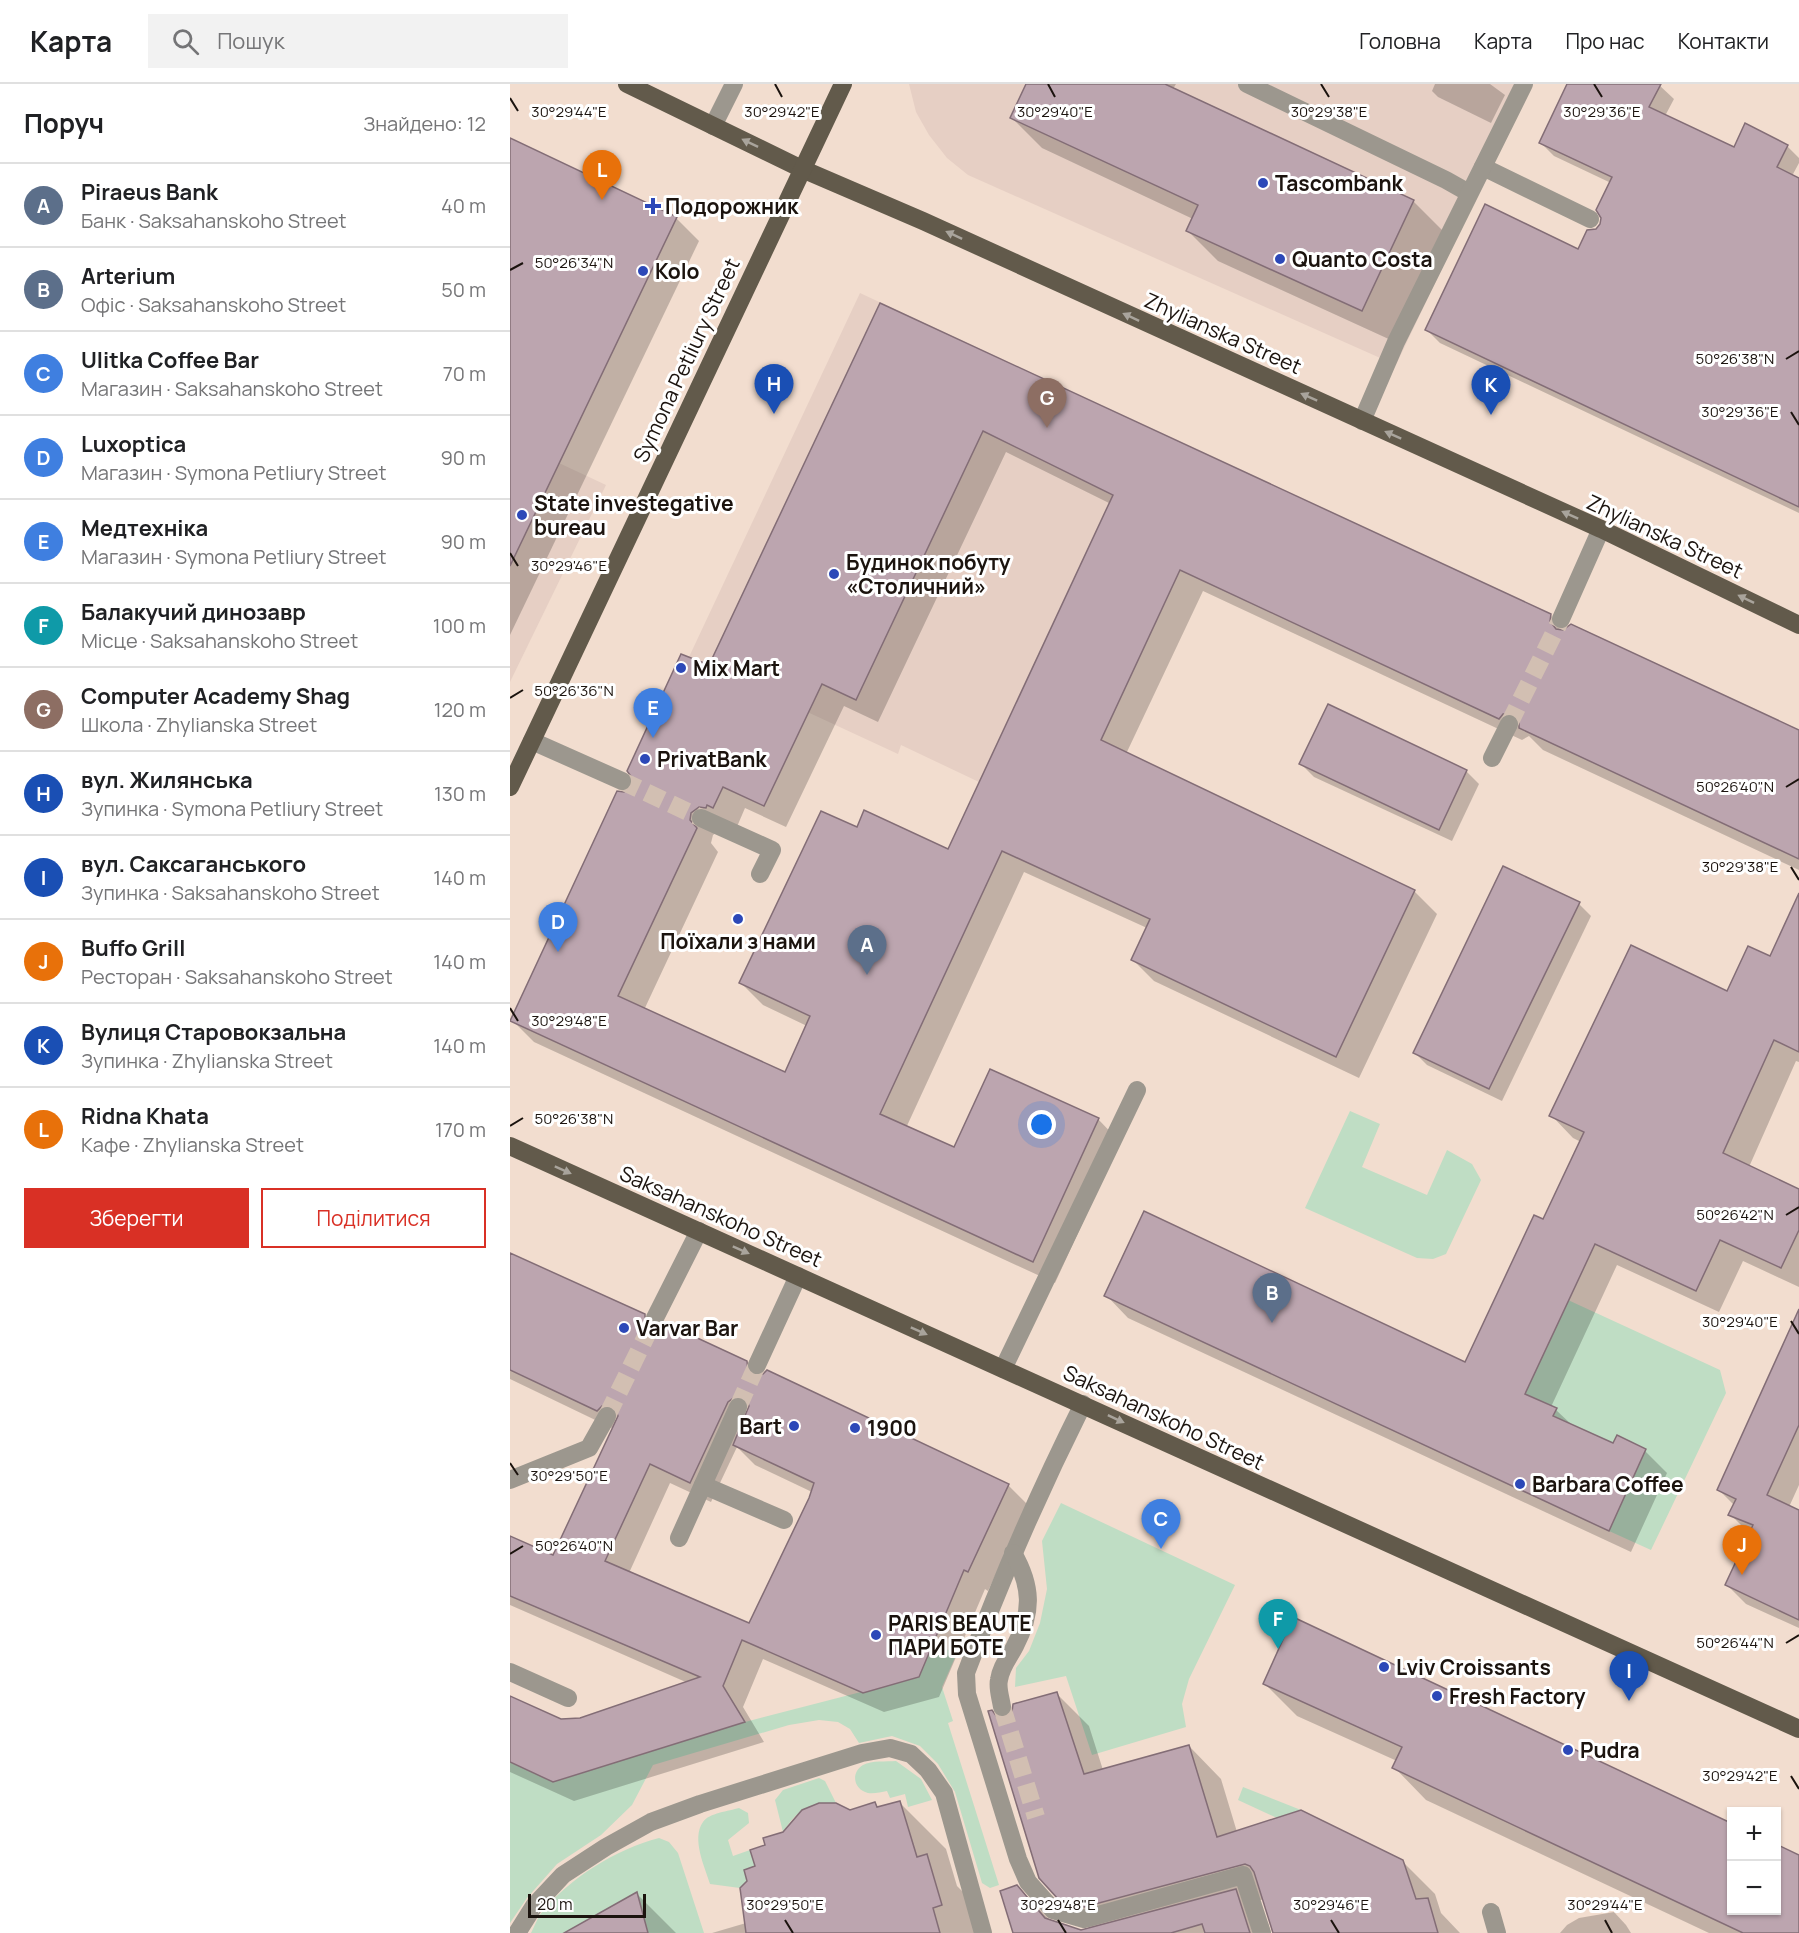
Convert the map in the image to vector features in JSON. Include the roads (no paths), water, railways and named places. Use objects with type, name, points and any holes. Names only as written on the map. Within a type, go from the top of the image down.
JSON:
[{"type":"main road","name":"Zhylianska Street","points":[[627,84],[802,169],[923,221],[1601,529],[1799,625]]},
{"type":"main road","name":"Symona Petliury Street","points":[[510,787],[843,84]]},
{"type":"main road","name":"Saksahanskoho Street","points":[[510,1146],[1799,1729]]},
{"type":"street","points":[[713,126],[734,84]]},
{"type":"street","points":[[1247,84],[1469,193]]},
{"type":"street","points":[[1362,421],[1396,342],[1524,84]]},
{"type":"street","points":[[1483,166],[1590,219]]},
{"type":"street","points":[[1561,619],[1601,529]]},
{"type":"street","points":[[1492,758],[1509,724]]},
{"type":"street","points":[[532,741],[622,781]]},
{"type":"street","points":[[701,818],[772,850],[760,874]]},
{"type":"street","points":[[1003,1369],[1137,1090]]},
{"type":"street","points":[[655,1318],[699,1231]]},
{"type":"street","points":[[757,1365],[798,1276]]},
{"type":"street","points":[[1083,1404],[1046,1477],[1013,1553],[966,1673],[967,1694],[1017,1858],[1028,1882],[1053,1910],[1084,1919],[1243,1875],[1262,1933]]},
{"type":"street","points":[[679,1538],[738,1407]]},
{"type":"street","points":[[510,1480],[589,1448],[607,1416]]},
{"type":"street","points":[[703,1485],[784,1520]]},
{"type":"street","points":[[1002,1707],[998,1682],[1003,1665],[1024,1625],[1029,1597],[1024,1573],[1013,1553]]},
{"type":"street","points":[[510,1672],[568,1698]]},
{"type":"street","points":[[517,1933],[534,1905],[563,1875],[606,1847],[651,1822],[851,1756],[890,1748],[911,1755],[928,1770],[944,1793],[983,1933]]},
{"type":"street","points":[[1491,1912],[1497,1933]]},
{"type":"tunnel","points":[[1509,724],[1561,619]]},
{"type":"tunnel","points":[[622,781],[701,818]]},
{"type":"tunnel","points":[[607,1416],[655,1318]]},
{"type":"tunnel","points":[[738,1407],[757,1365]]},
{"type":"tunnel","points":[[1002,1707],[1036,1817]]},
{"type":"place","name":"Tascombank","points":[[1263,183]]},
{"type":"place","name":"Ridna Khata","points":[[602,200]]},
{"type":"place","name":"Подорожник","points":[[653,206]]},
{"type":"place","name":"Quanto Costa","points":[[1280,259]]},
{"type":"place","name":"Kolo","points":[[643,271]]},
{"type":"place","name":"вул. Жилянська","points":[[774,414]]},
{"type":"place","name":"Вулиця Старовокзальна","points":[[1491,415]]},
{"type":"place","name":"Computer Academy Shag","points":[[1047,428]]},
{"type":"place","name":"State investegative bureau","points":[[522,515]]},
{"type":"place","name":"Будинок побуту «Столичний»","points":[[834,574]]},
{"type":"place","name":"Mix Mart","points":[[681,668]]},
{"type":"place","name":"Медтехніка","points":[[653,738]]},
{"type":"place","name":"PrivatBank","points":[[645,759]]},
{"type":"place","name":"Поїхали з нами","points":[[738,919]]},
{"type":"place","name":"Luxoptica","points":[[558,952]]},
{"type":"place","name":"Piraeus Bank","points":[[867,975]]},
{"type":"place","name":"Arterium","points":[[1272,1323]]},
{"type":"place","name":"Varvar Bar","points":[[624,1328]]},
{"type":"place","name":"Bart","points":[[794,1426]]},
{"type":"place","name":"1900","points":[[855,1428]]},
{"type":"place","name":"Barbara Coffee","points":[[1520,1484]]},
{"type":"place","name":"Ulitka Coffee Bar","points":[[1161,1549]]},
{"type":"place","name":"Buffo Grill","points":[[1742,1575]]},
{"type":"place","name":"PARIS BEAUTE ПАРИ БОТЕ","points":[[876,1635]]},
{"type":"place","name":"Балакучий динозавр","points":[[1278,1649]]},
{"type":"place","name":"Lviv Croissants","points":[[1384,1667]]},
{"type":"place","name":"Fresh Factory","points":[[1437,1696]]},
{"type":"place","name":"вул. Саксаганського","points":[[1629,1701]]},
{"type":"place","name":"Pudra","points":[[1568,1750]]}]
